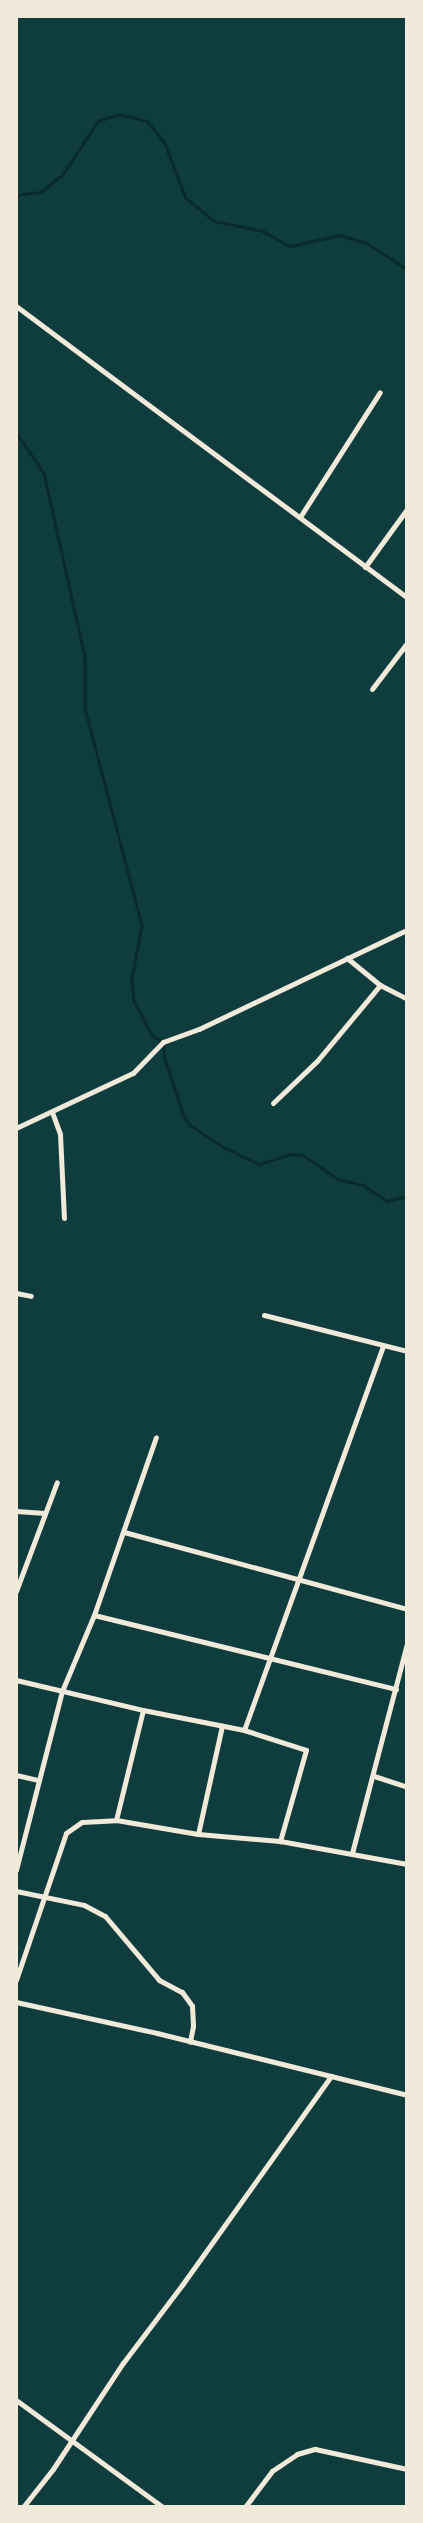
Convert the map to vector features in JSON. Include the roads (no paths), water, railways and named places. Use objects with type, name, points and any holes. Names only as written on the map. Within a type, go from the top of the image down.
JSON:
[{"type":"street","points":[[16,306],[407,597]]},
{"type":"street","points":[[300,517],[380,392]]},
{"type":"street","points":[[365,567],[407,509]]},
{"type":"street","points":[[372,689],[407,643]]},
{"type":"street","points":[[16,1128],[134,1073],[163,1042],[199,1030],[407,930]]},
{"type":"street","points":[[347,958],[380,985],[407,999]]},
{"type":"street","points":[[273,1104],[316,1060],[380,985]]},
{"type":"street","points":[[52,1112],[60,1134],[64,1218]]},
{"type":"street","points":[[16,1293],[31,1296]]},
{"type":"street","points":[[264,1315],[407,1351]]},
{"type":"street","points":[[244,1730],[268,1657],[383,1345]]},
{"type":"street","points":[[16,1870],[62,1691],[94,1615],[156,1437]]},
{"type":"street","points":[[16,1591],[57,1482]]},
{"type":"street","points":[[16,1511],[45,1513]]},
{"type":"street","points":[[124,1532],[299,1577],[407,1608]]},
{"type":"street","points":[[94,1615],[396,1689]]},
{"type":"street","points":[[352,1853],[374,1776],[407,1644]]},
{"type":"street","points":[[16,1680],[143,1710],[244,1730],[306,1750],[280,1841]]},
{"type":"street","points":[[116,1820],[143,1710]]},
{"type":"street","points":[[198,1834],[222,1726]]},
{"type":"street","points":[[16,1775],[38,1780]]},
{"type":"street","points":[[374,1776],[407,1787]]},
{"type":"street","points":[[16,1980],[66,1833],[82,1822],[116,1820],[198,1834],[280,1841],[407,1864]]},
{"type":"street","points":[[16,1891],[84,1905],[105,1916],[159,1980],[182,1992],[192,2006],[193,2026],[190,2042]]},
{"type":"street","points":[[16,2002],[407,2095]]},
{"type":"street","points":[[23,2507],[123,2362],[182,2285],[331,2076]]},
{"type":"street","points":[[16,2400],[163,2507]]},
{"type":"street","points":[[245,2507],[272,2471],[297,2454],[315,2449],[407,2469]]},
{"type":"waterway","points":[[16,195],[41,192],[63,174],[98,121],[119,114],[147,121],[164,141],[186,198],[214,221],[263,231],[290,246],[340,235],[367,243],[407,269]]},
{"type":"waterway","points":[[16,432],[44,473],[85,657],[85,708],[142,926],[132,978],[134,1001],[152,1035],[163,1042],[165,1059],[184,1116],[190,1125],[225,1148],[259,1164],[292,1154],[303,1155],[338,1179],[363,1185],[387,1201],[407,1196]]}]
